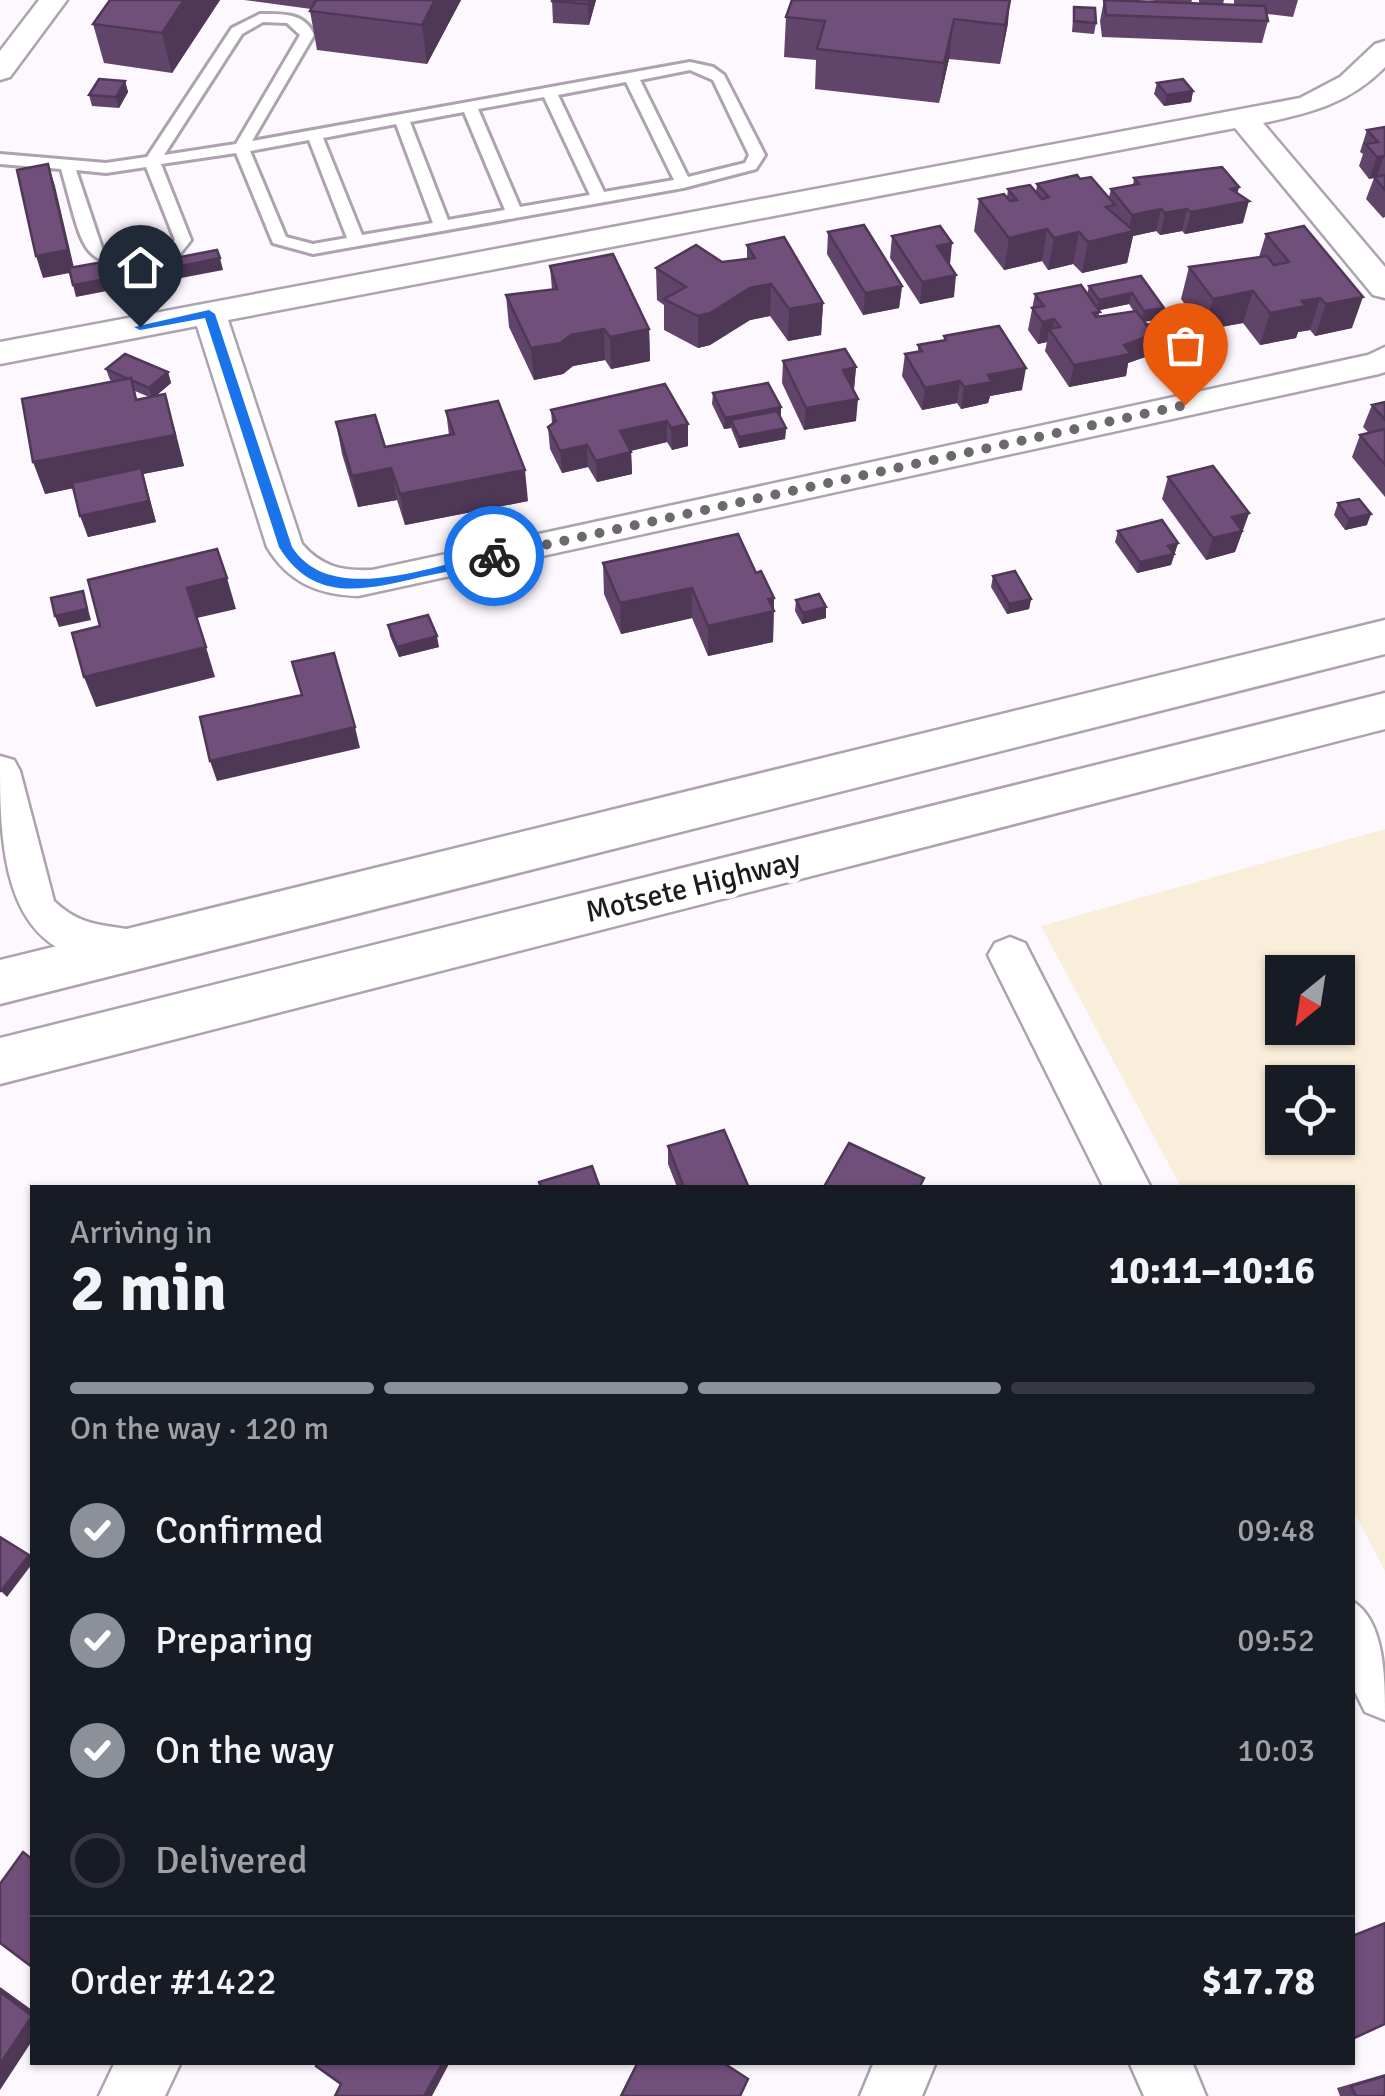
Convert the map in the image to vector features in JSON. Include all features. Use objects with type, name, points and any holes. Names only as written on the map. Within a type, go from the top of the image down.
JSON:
[{"type":"highway","points":[[0,982],[1385,637]]},
{"type":"highway","name":"Motsete Highway","points":[[0,1061],[1385,711]]},
{"type":"street","points":[[0,71],[52,0]]},
{"type":"street","points":[[0,353],[1308,105],[1339,92],[1366,72],[1385,50]]},
{"type":"street","points":[[1242,117],[1385,288]]},
{"type":"street","points":[[209,314],[285,547],[297,566],[315,577],[342,584],[372,583],[1379,363],[1385,358]]},
{"type":"street","points":[[0,772],[35,909],[54,929],[82,942],[140,948]]},
{"type":"street","points":[[1010,954],[1126,1185]]},
{"type":"street","points":[[1355,1634],[1385,1692]]},
{"type":"street","points":[[130,2096],[148,2065]]},
{"type":"street","points":[[890,2096],[904,2065]]},
{"type":"street","points":[[1161,2065],[1175,2096]]},
{"type":"lane","points":[[152,162],[236,31],[260,18],[290,19],[304,27],[308,35],[241,148]]},
{"type":"lane","points":[[0,159],[68,168],[152,162],[690,66],[708,70],[719,78],[756,156],[750,166],[738,172],[313,248],[279,240],[241,148]]},
{"type":"lane","points":[[631,77],[683,183]]},
{"type":"lane","points":[[549,91],[599,198]]},
{"type":"lane","points":[[469,106],[514,212]]},
{"type":"lane","points":[[402,118],[442,226]]},
{"type":"lane","points":[[314,134],[357,242]]},
{"type":"lane","points":[[68,168],[90,242],[97,254],[111,260],[174,250],[183,240],[152,162]]},
{"type":"shaded area","points":[[1385,829],[1385,1571],[1355,1514],[1355,1185],[1180,1185],[1041,926]]},
{"type":"building","points":[[110,0],[184,0],[162,33],[93,24]]},
{"type":"building","points":[[316,0],[435,0],[422,25],[310,11]]},
{"type":"building","points":[[552,0],[589,0],[588,4]]},
{"type":"building","points":[[792,0],[1010,0],[1005,25],[954,19],[944,63],[817,49],[825,21],[786,17]]},
{"type":"building","points":[[1104,0],[1265,6],[1268,21],[1106,15]]},
{"type":"building","points":[[1074,7],[1095,8],[1096,23],[1074,21]]},
{"type":"building","points":[[99,79],[125,81],[116,97],[89,95]]},
{"type":"building","points":[[1183,79],[1193,91],[1167,95],[1157,83]]},
{"type":"building","points":[[1385,127],[1385,156],[1377,157],[1366,144],[1378,142],[1367,130]]},
{"type":"building","points":[[48,164],[68,250],[36,256],[17,170]]},
{"type":"building","points":[[1222,167],[1239,187],[1231,189],[1249,201],[1191,212],[1187,209],[1165,213],[1161,209],[1132,215],[1111,189],[1139,184],[1134,178]]},
{"type":"building","points":[[1077,175],[1080,179],[1091,177],[1115,205],[1106,207],[1134,231],[1088,242],[1079,232],[1054,238],[1047,229],[1009,238],[979,199],[1004,194],[1010,201],[1017,200],[1008,189],[1030,185],[1042,199],[1049,197],[1037,184]]},
{"type":"building","points":[[1385,175],[1385,190],[1374,177]]},
{"type":"building","points":[[864,225],[902,286],[865,293],[828,232]]},
{"type":"building","points":[[940,226],[952,243],[937,246],[956,275],[922,282],[892,236]]},
{"type":"building","points":[[1304,226],[1363,297],[1326,304],[1320,298],[1302,301],[1306,306],[1270,313],[1253,291],[1213,299],[1189,267],[1267,256],[1274,265],[1289,262],[1266,234]]},
{"type":"building","points":[[784,237],[823,303],[789,309],[771,284],[750,288],[710,313],[698,316],[664,299],[686,287],[656,268],[696,245],[722,262],[755,258],[747,245]]},
{"type":"building","points":[[217,250],[220,258],[152,272],[149,263]]},
{"type":"building","points":[[613,254],[649,329],[610,337],[604,329],[531,348],[506,295],[557,289],[550,266]]},
{"type":"building","points":[[114,260],[118,277],[73,285],[69,268]]},
{"type":"building","points":[[1141,276],[1164,308],[1144,311],[1132,293],[1099,300],[1089,286]]},
{"type":"building","points":[[1081,285],[1100,312],[1093,313],[1096,317],[1136,311],[1154,334],[1124,345],[1131,354],[1074,365],[1049,329],[1060,327],[1054,319],[1042,322],[1032,308],[1044,306],[1035,294]]},
{"type":"building","points":[[1175,318],[1187,334],[1170,338],[1159,322]]},
{"type":"building","points":[[1154,323],[1165,338],[1152,340],[1154,334],[1146,325]]},
{"type":"building","points":[[999,326],[1026,368],[988,375],[992,382],[964,387],[960,381],[925,388],[905,354],[922,351],[918,345],[946,340],[944,336]]},
{"type":"building","points":[[845,349],[856,367],[843,370],[858,399],[806,408],[783,361]]},
{"type":"building","points":[[125,354],[168,372],[149,388],[106,369]]},
{"type":"building","points":[[131,378],[136,400],[165,394],[175,435],[33,462],[22,399]]},
{"type":"building","points":[[768,383],[781,407],[725,418],[713,393]]},
{"type":"building","points":[[665,384],[688,424],[671,428],[667,421],[620,431],[631,452],[596,461],[587,445],[560,451],[548,427],[556,421],[551,410]]},
{"type":"building","points":[[498,401],[525,470],[400,494],[391,468],[352,476],[336,422],[375,415],[385,447],[454,434],[446,411]]},
{"type":"building","points":[[1385,402],[1385,420],[1372,405]]},
{"type":"building","points":[[777,411],[786,428],[739,437],[731,420]]},
{"type":"building","points":[[1385,429],[1385,465],[1360,435]]},
{"type":"building","points":[[1213,466],[1249,513],[1232,517],[1242,531],[1213,538],[1168,477]]},
{"type":"building","points":[[141,468],[149,501],[80,516],[72,483]]},
{"type":"building","points":[[1359,499],[1371,514],[1349,519],[1338,503]]},
{"type":"building","points":[[1162,520],[1178,543],[1168,546],[1174,554],[1140,562],[1118,531]]},
{"type":"building","points":[[738,534],[756,573],[761,571],[774,598],[768,599],[774,611],[708,626],[692,588],[620,603],[603,563]]},
{"type":"building","points":[[217,549],[227,578],[187,588],[206,647],[84,677],[72,633],[100,626],[88,580]]},
{"type":"building","points":[[1015,571],[1031,599],[1009,604],[993,576]]},
{"type":"building","points":[[83,591],[87,609],[55,616],[51,598]]},
{"type":"building","points":[[819,594],[826,607],[803,613],[796,600]]},
{"type":"building","points":[[428,615],[437,636],[397,647],[388,625]]},
{"type":"building","points":[[334,653],[355,727],[210,761],[200,717],[302,695],[292,662]]},
{"type":"building","points":[[724,1130],[748,1185],[683,1185],[668,1146]]},
{"type":"building","points":[[849,1143],[924,1178],[920,1185],[825,1185]]},
{"type":"building","points":[[592,1166],[599,1185],[540,1185],[539,1182]]},
{"type":"building","points":[[0,1537],[29,1555],[1,1591],[0,1591]]},
{"type":"building","points":[[23,1852],[30,1857],[30,1966],[0,1943],[0,1884]]},
{"type":"building","points":[[1385,1923],[1385,2024],[1355,2038],[1355,1935]]},
{"type":"building","points":[[0,1992],[30,2014],[30,2019],[0,2064]]},
{"type":"building","points":[[441,2065],[424,2096],[335,2096],[341,2084],[316,2066]]},
{"type":"building","points":[[636,2065],[727,2065],[748,2079],[740,2096],[621,2096]]},
{"type":"building","points":[[1385,2076],[1385,2096],[1356,2096],[1351,2086]]},
{"type":"way so far","points":[[494,556],[1185,405]]},
{"type":"route","points":[[140,327],[209,314],[285,547],[297,566],[315,577],[342,584],[372,583],[494,556]]}]
